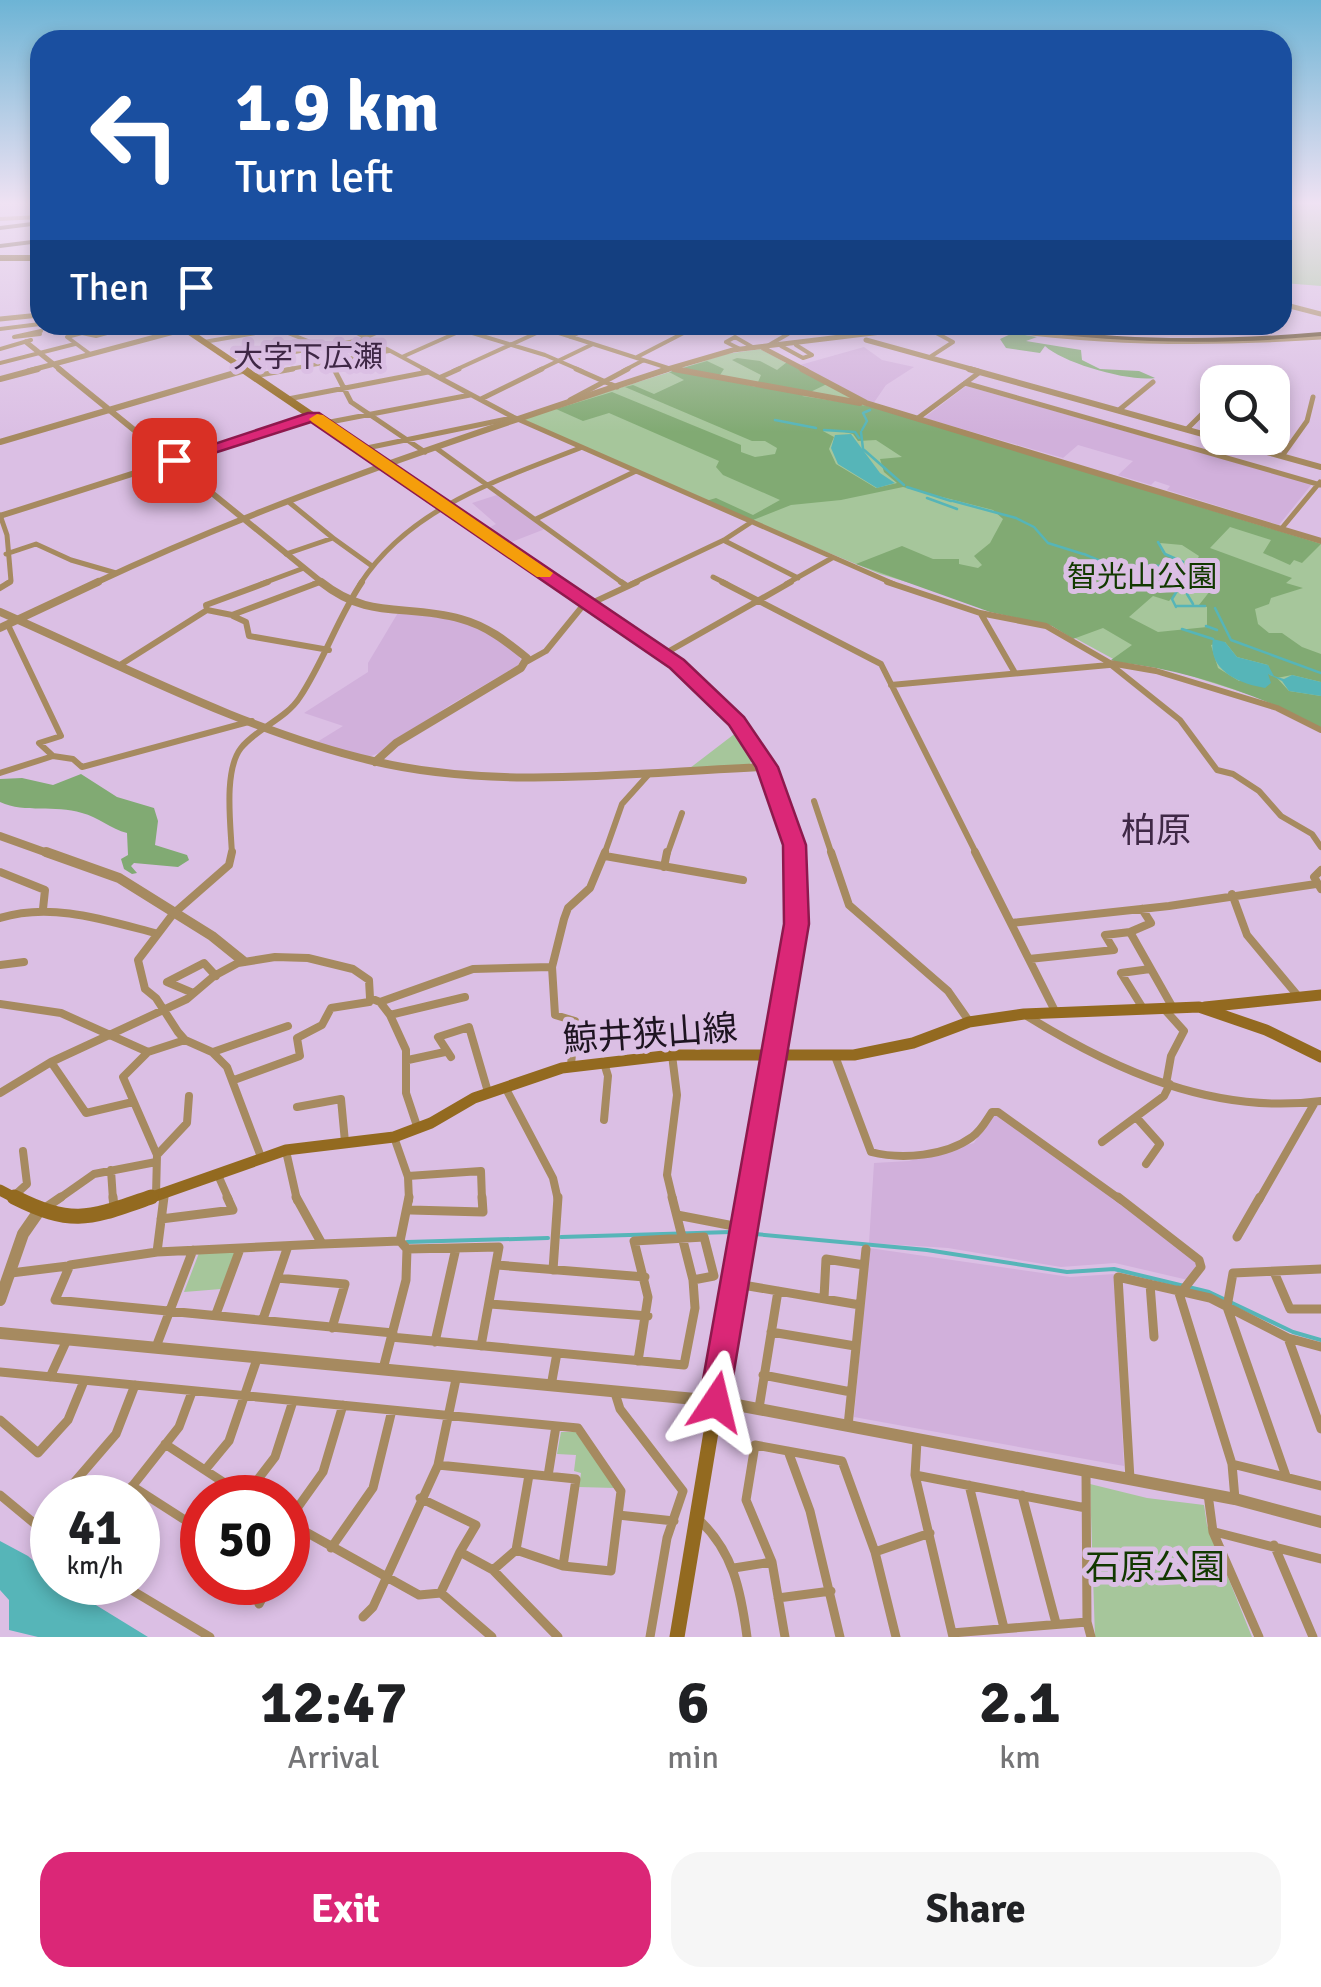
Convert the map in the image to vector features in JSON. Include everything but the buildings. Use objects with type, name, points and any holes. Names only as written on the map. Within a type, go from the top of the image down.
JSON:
[{"type":"highway","points":[[1088,335],[1215,340],[1321,334]]},
{"type":"highway","points":[[1091,335],[1116,338]]},
{"type":"main road","points":[[194,335],[664,654],[728,712],[767,767],[790,826],[797,874],[792,955],[677,1637]]},
{"type":"main road","points":[[1199,1007],[1321,995]]},
{"type":"main road","name":"鯨井狭山線","points":[[7,1194],[38,1212],[78,1218],[114,1211],[286,1150],[394,1137],[418,1129],[488,1092],[571,1066],[672,1055],[835,1056],[893,1048],[969,1022],[1024,1014],[1199,1007],[1266,1030],[1321,1058]]},
{"type":"street","points":[[1292,307],[1321,314]]},
{"type":"street","points":[[0,320],[30,317]]},
{"type":"street","points":[[0,329],[30,328]]},
{"type":"street","points":[[0,349],[26,342],[34,335]]},
{"type":"street","points":[[77,335],[67,336],[90,354]]},
{"type":"street","points":[[121,335],[132,343]]},
{"type":"street","points":[[0,379],[157,335]]},
{"type":"street","points":[[204,342],[245,335]]},
{"type":"street","points":[[295,335],[323,347],[351,402],[425,452]]},
{"type":"street","points":[[360,335],[515,418],[876,578],[980,614],[1046,626],[1110,664],[1186,727],[1216,770],[1233,774],[1258,791],[1281,816],[1312,834],[1321,847]]},
{"type":"street","points":[[235,363],[372,335]]},
{"type":"street","points":[[402,357],[453,335]]},
{"type":"street","points":[[481,335],[559,361],[617,387]]},
{"type":"street","points":[[440,378],[532,335]]},
{"type":"street","points":[[564,335],[670,369],[866,404],[918,418],[1321,540]]},
{"type":"street","points":[[570,337],[574,335]]},
{"type":"street","points":[[636,358],[680,335]]},
{"type":"street","points":[[760,348],[786,335]]},
{"type":"street","points":[[852,335],[1200,434]]},
{"type":"street","points":[[53,756],[40,744],[61,736],[2,627],[116,573],[245,519],[515,418],[741,349],[873,335]]},
{"type":"street","points":[[930,358],[952,342],[940,335]]},
{"type":"street","points":[[1081,335],[1116,338]]},
{"type":"street","points":[[1087,335],[1116,338]]},
{"type":"street","points":[[741,349],[726,342],[736,337],[866,404]]},
{"type":"street","points":[[26,342],[350,602],[385,609],[438,612],[471,620],[525,655],[528,661]]},
{"type":"street","points":[[0,363],[76,343]]},
{"type":"street","points":[[480,400],[592,344]]},
{"type":"street","points":[[781,346],[804,358],[812,355],[796,345]]},
{"type":"street","points":[[254,376],[390,351]]},
{"type":"street","points":[[562,404],[644,360]]},
{"type":"street","points":[[0,442],[246,370]]},
{"type":"street","points":[[918,418],[981,371]]},
{"type":"street","points":[[288,399],[429,372]]},
{"type":"street","points":[[1106,423],[1153,382]]},
{"type":"street","points":[[965,383],[1200,450]]},
{"type":"street","points":[[1010,396],[1026,384]]},
{"type":"street","points":[[324,423],[471,394]]},
{"type":"street","points":[[1282,456],[1305,426],[1314,404],[1313,396]]},
{"type":"street","points":[[0,588],[12,581],[4,564],[7,534],[0,516],[314,416]]},
{"type":"street","points":[[1187,430],[1200,417]]},
{"type":"street","points":[[362,449],[515,418]]},
{"type":"street","points":[[436,448],[628,586]]},
{"type":"street","points":[[261,1158],[234,1080],[212,1052],[185,1040],[145,989],[138,960],[172,914],[232,859],[229,789],[240,750],[296,703],[329,650],[338,618],[372,566],[445,506],[489,483],[582,448]]},
{"type":"street","points":[[1219,455],[1320,483],[1282,528]]},
{"type":"street","points":[[1278,455],[1321,466]]},
{"type":"street","points":[[536,519],[634,472]]},
{"type":"street","points":[[290,503],[372,566]]},
{"type":"street","points":[[374,762],[396,742],[424,729],[548,651],[562,635],[566,621],[589,604],[724,540],[751,522]]},
{"type":"street","points":[[286,554],[333,538]]},
{"type":"street","points":[[724,540],[798,578]]},
{"type":"street","points":[[6,554],[36,544],[71,560],[116,573]]},
{"type":"street","points":[[664,654],[833,558]]},
{"type":"street","points":[[207,610],[206,604],[304,568]]},
{"type":"street","points":[[713,577],[881,664],[1056,1012]]},
{"type":"street","points":[[232,616],[321,581]]},
{"type":"street","points":[[120,664],[207,610],[246,622],[249,636],[329,650]]},
{"type":"street","points":[[0,612],[266,728],[374,762],[501,776],[767,767]]},
{"type":"street","points":[[980,614],[1015,672]]},
{"type":"street","points":[[891,684],[1110,664],[1156,671],[1277,708],[1321,730]]},
{"type":"street","points":[[0,773],[53,756],[73,760],[82,767],[252,722]]},
{"type":"street","points":[[571,1066],[576,1021],[555,1014],[552,967],[568,908],[590,888],[622,804],[649,772]]},
{"type":"street","points":[[814,801],[848,905],[948,991],[969,1022]]},
{"type":"street","points":[[664,867],[671,835],[682,813]]},
{"type":"street","points":[[0,836],[105,871],[212,936],[243,962]]},
{"type":"street","points":[[605,856],[743,880]]},
{"type":"street","points":[[1011,923],[1232,894],[1318,887],[1315,872],[1321,870]]},
{"type":"street","points":[[0,872],[46,890],[44,909]]},
{"type":"street","points":[[1232,894],[1246,935],[1283,974],[1298,997]]},
{"type":"street","points":[[1029,959],[1114,950],[1106,935],[1130,932],[1151,923],[1141,908]]},
{"type":"street","points":[[0,918],[18,910],[44,909],[155,933]]},
{"type":"street","points":[[1102,1142],[1164,1096],[1172,1056],[1184,1032],[1130,932]]},
{"type":"street","points":[[0,1093],[51,1062],[194,993],[243,962],[274,958],[349,968],[370,980],[370,1000],[364,1013]]},
{"type":"street","points":[[0,965],[24,962]]},
{"type":"street","points":[[194,993],[167,982],[204,963],[216,976]]},
{"type":"street","points":[[234,1080],[300,1056],[297,1038],[322,1025],[331,1008],[370,1000],[380,1002],[474,969],[552,967]]},
{"type":"street","points":[[1144,1010],[1121,973],[1150,969]]},
{"type":"street","points":[[390,1014],[465,996]]},
{"type":"street","points":[[380,1002],[390,1014],[408,1060],[406,1093],[418,1129]]},
{"type":"street","points":[[0,1004],[61,1013],[104,1036],[148,1052]]},
{"type":"street","points":[[1024,1014],[1067,1039],[1168,1084],[1252,1106],[1279,1108],[1318,1102]]},
{"type":"street","points":[[212,1052],[288,1026]]},
{"type":"street","points":[[408,1060],[448,1055],[438,1037],[470,1027],[488,1092]]},
{"type":"street","points":[[157,1252],[161,1219],[157,1159],[122,1077],[148,1052],[185,1040]]},
{"type":"street","points":[[70,1266],[55,1300],[684,1365],[695,1308],[693,1280],[668,1175],[677,1095],[672,1055]]},
{"type":"street","points":[[835,1056],[872,1152],[897,1158],[939,1149],[975,1137],[992,1112],[998,1112],[1084,1171],[1199,1260],[1201,1268],[1181,1290]]},
{"type":"street","points":[[51,1062],[86,1113],[133,1102]]},
{"type":"street","points":[[603,1062],[608,1076],[604,1120]]},
{"type":"street","points":[[504,1086],[554,1178],[558,1194],[553,1270]]},
{"type":"street","points":[[0,1300],[23,1234],[38,1212],[86,1178],[157,1159],[186,1123],[189,1096]]},
{"type":"street","points":[[297,1106],[341,1099],[345,1143]]},
{"type":"street","points":[[1237,1237],[1318,1102]]},
{"type":"street","points":[[1136,1117],[1160,1144],[1146,1164]]},
{"type":"street","points":[[383,1370],[406,1280],[404,1245],[411,1210],[408,1176],[394,1137]]},
{"type":"street","points":[[286,1150],[296,1198],[322,1244]]},
{"type":"street","points":[[7,1194],[27,1184],[23,1151]]},
{"type":"street","points":[[112,1170],[114,1211]]},
{"type":"street","points":[[408,1176],[481,1170],[484,1189],[483,1212],[411,1210]]},
{"type":"street","points":[[161,1219],[233,1210],[218,1175]]},
{"type":"street","points":[[677,1215],[745,1228]]},
{"type":"street","points":[[638,1361],[648,1316],[645,1277],[634,1242],[681,1234],[704,1237],[714,1276],[693,1280]]},
{"type":"street","points":[[12,1273],[193,1250],[322,1244],[499,1247],[480,1346]]},
{"type":"street","points":[[264,1319],[288,1246]]},
{"type":"street","points":[[434,1342],[456,1248]]},
{"type":"street","points":[[216,1314],[240,1249]]},
{"type":"street","points":[[848,1426],[866,1249]]},
{"type":"street","points":[[156,1347],[193,1250]]},
{"type":"street","points":[[824,1298],[826,1259],[864,1265]]},
{"type":"street","points":[[498,1265],[645,1277]]},
{"type":"street","points":[[1286,1476],[1228,1301],[1233,1273],[1321,1269]]},
{"type":"street","points":[[1274,1272],[1290,1310],[1321,1309]]},
{"type":"street","points":[[1130,1480],[1118,1277],[1228,1301],[1288,1338],[1321,1346]]},
{"type":"street","points":[[277,1278],[345,1284],[332,1328]]},
{"type":"street","points":[[736,1284],[860,1305]]},
{"type":"street","points":[[1150,1284],[1154,1337]]},
{"type":"street","points":[[759,1409],[778,1290]]},
{"type":"street","points":[[1181,1290],[1232,1464],[1235,1499]]},
{"type":"street","points":[[490,1304],[648,1316]]},
{"type":"street","points":[[771,1332],[855,1346]]},
{"type":"street","points":[[0,1333],[716,1402],[1235,1499],[1321,1522]]},
{"type":"street","points":[[1288,1338],[1321,1429]]},
{"type":"street","points":[[50,1377],[67,1339]]},
{"type":"street","points":[[551,1386],[557,1354]]},
{"type":"street","points":[[206,1470],[228,1441],[257,1357]]},
{"type":"street","points":[[0,1372],[578,1428],[621,1491],[611,1571],[563,1566],[516,1550]]},
{"type":"street","points":[[762,1375],[851,1392]]},
{"type":"street","points":[[363,1617],[372,1607],[438,1465],[457,1377]]},
{"type":"street","points":[[0,1420],[38,1453],[68,1420],[84,1381]]},
{"type":"street","points":[[81,1475],[116,1434],[135,1385]]},
{"type":"street","points":[[141,1475],[179,1427],[192,1392]]},
{"type":"street","points":[[615,1392],[620,1408],[684,1492],[674,1521],[650,1637]]},
{"type":"street","points":[[262,1475],[275,1457],[293,1400]]},
{"type":"street","points":[[310,1491],[324,1472],[343,1405]]},
{"type":"street","points":[[331,1548],[373,1488],[392,1410]]},
{"type":"street","points":[[548,1476],[556,1426]]},
{"type":"street","points":[[917,1439],[915,1475],[953,1635],[1087,1622]]},
{"type":"street","points":[[165,1444],[213,1475]]},
{"type":"street","points":[[785,1637],[772,1562],[746,1500],[755,1444],[842,1460],[875,1552],[896,1637]]},
{"type":"street","points":[[788,1450],[810,1512],[840,1637]]},
{"type":"street","points":[[1232,1464],[1321,1486]]},
{"type":"street","points":[[438,1465],[576,1480],[563,1566]]},
{"type":"street","points":[[1086,1471],[1087,1622],[1091,1637]]},
{"type":"street","points":[[493,1570],[516,1550],[528,1475]]},
{"type":"street","points":[[915,1475],[1086,1508]]},
{"type":"street","points":[[969,1485],[1004,1628]]},
{"type":"street","points":[[1208,1494],[1214,1532],[1258,1637]]},
{"type":"street","points":[[0,1495],[30,1520]]},
{"type":"street","points":[[1022,1495],[1056,1623]]},
{"type":"street","points":[[420,1498],[476,1525],[441,1592]]},
{"type":"street","points":[[618,1515],[674,1521]]},
{"type":"street","points":[[696,1517],[718,1537],[733,1568],[747,1637]]},
{"type":"street","points":[[1214,1532],[1321,1558]]},
{"type":"street","points":[[875,1552],[930,1533]]},
{"type":"street","points":[[310,1537],[419,1595],[441,1592],[492,1637]]},
{"type":"street","points":[[1274,1544],[1313,1637]]},
{"type":"street","points":[[460,1552],[493,1570],[558,1637]]},
{"type":"street","points":[[733,1568],[772,1562]]},
{"type":"street","points":[[778,1598],[831,1592]]},
{"type":"street","points":[[156,1605],[210,1637]]},
{"type":"shaded area","points":[[864,347],[882,360],[914,367],[886,385],[873,404],[800,365]]},
{"type":"shaded area","points":[[966,386],[1312,484],[1279,525],[1167,490],[1170,486],[1155,481],[1151,485],[1118,475],[1133,461],[1078,445],[1063,458],[924,418]]},
{"type":"shaded area","points":[[851,434],[880,473],[895,483],[877,488],[838,464],[831,448],[835,435]]},
{"type":"shaded area","points":[[500,494],[545,529],[509,543],[487,529],[496,524],[472,503]]},
{"type":"shaded area","points":[[399,611],[476,624],[516,652],[521,660],[379,753],[366,758],[317,742],[343,726],[304,713],[368,672],[368,663]]},
{"type":"shaded area","points":[[1213,639],[1225,642],[1237,657],[1268,665],[1274,676],[1284,679],[1292,675],[1321,682],[1321,696],[1289,691],[1282,681],[1268,674],[1271,683],[1265,688],[1236,679],[1215,659]]},
{"type":"shaded area","points":[[999,1113],[1200,1266],[1188,1280],[1115,1263],[1061,1267],[948,1248],[869,1243],[874,1163],[909,1161],[974,1143],[993,1114]]},
{"type":"shaded area","points":[[869,1248],[1070,1277],[1114,1274],[1124,1466],[854,1417]]},
{"type":"shaded area","points":[[0,1541],[30,1558],[30,1605],[96,1605],[148,1637],[38,1637],[9,1630],[9,1600],[0,1590]]},
{"type":"green space","points":[[1292,279],[1321,279],[1321,286],[1292,284]]},
{"type":"green space","points":[[1009,335],[1037,337],[1026,341],[1081,350],[1082,360],[1100,369],[1139,371],[1155,378],[1097,370],[1066,359],[1045,346],[1040,353],[1006,348],[1000,339]]},
{"type":"green space","name":"智光山公園","points":[[760,349],[856,400],[1321,542],[1321,727],[1273,702],[1169,669],[1117,661],[1051,625],[880,574],[689,495],[522,419],[726,354]]},
{"type":"green space","name":"智光山公園","points":[[732,360],[760,361],[777,370],[787,362],[827,384],[802,396],[874,407],[1321,544],[1302,563],[1294,560],[1290,565],[1263,553],[1271,540],[1230,527],[1210,548],[1292,578],[1286,583],[1303,588],[1271,598],[1269,604],[1255,609],[1258,624],[1269,633],[1282,633],[1321,654],[1321,682],[1292,675],[1277,678],[1289,691],[1321,696],[1321,728],[1222,685],[1111,660],[1132,645],[1103,628],[1073,639],[1052,626],[990,612],[856,564],[902,546],[933,559],[959,559],[959,564],[978,568],[982,565],[974,556],[990,543],[1003,519],[993,510],[903,487],[791,505],[753,520],[706,501],[716,498],[753,515],[780,500],[723,475],[716,467],[719,461],[609,413],[583,421],[556,409],[612,392],[741,445],[741,452],[755,457],[775,454],[777,448],[765,441],[752,441],[625,387],[633,385],[654,394],[684,380],[669,372],[707,361],[724,369],[718,378],[756,387],[761,375]],"holes":[[[823,431],[853,434],[858,441],[876,440],[902,457],[880,459],[884,472],[897,483],[876,488],[836,464],[829,449],[834,437]],[[1160,543],[1182,545],[1199,556],[1195,564],[1210,591],[1199,605],[1207,607],[1207,627],[1158,632],[1129,617],[1153,596],[1169,601],[1191,577],[1190,571],[1179,567],[1181,562],[1162,552]],[[1225,642],[1237,657],[1268,665],[1272,676],[1267,673],[1239,681],[1218,668],[1211,645]]]},
{"type":"green space","points":[[737,732],[754,757],[749,765],[690,768]]},
{"type":"green space","points":[[81,774],[117,797],[154,808],[158,821],[155,845],[187,855],[189,860],[178,867],[134,863],[131,866],[137,873],[132,874],[124,869],[121,859],[128,855],[127,833],[72,810],[20,808],[0,802],[0,779],[22,778],[53,785]]},
{"type":"green space","points":[[235,1251],[221,1289],[184,1292],[199,1253]]},
{"type":"green space","points":[[561,1432],[576,1432],[615,1488],[579,1487],[581,1473],[574,1471],[576,1455],[557,1454]]},
{"type":"green space","name":"石原公園","points":[[1090,1484],[1147,1498],[1204,1505],[1207,1525],[1252,1637],[1095,1637]]},
{"type":"waterway","points":[[862,430],[867,421],[863,413],[870,410]]},
{"type":"waterway","points":[[775,420],[816,428]]},
{"type":"waterway","points":[[824,430],[855,432],[859,438]]},
{"type":"waterway","points":[[861,432],[863,449],[904,485]]},
{"type":"waterway","points":[[907,487],[951,501]]},
{"type":"waterway","points":[[927,498],[957,509]]},
{"type":"waterway","points":[[953,501],[1016,518],[1034,527],[1048,543],[1083,554]]},
{"type":"waterway","points":[[1158,542],[1165,554],[1183,562]]},
{"type":"waterway","points":[[1084,554],[1115,565],[1161,566],[1177,572],[1185,578],[1172,599],[1176,607]]},
{"type":"waterway","points":[[1187,594],[1193,604]]},
{"type":"waterway","points":[[1176,606],[1205,606]]},
{"type":"waterway","points":[[1215,608],[1231,640],[1321,673]]},
{"type":"waterway","points":[[1206,626],[1217,630]]},
{"type":"waterway","points":[[1182,629],[1213,639]]},
{"type":"waterway","points":[[561,1237],[731,1232]]},
{"type":"waterway","points":[[755,1234],[927,1250],[1067,1272],[1114,1269],[1209,1292],[1293,1332],[1321,1340]]},
{"type":"waterway","points":[[407,1242],[548,1238]]},
{"type":"slow traffic","points":[[317,419],[544,573]]},
{"type":"district","name":"大字下広瀬","points":[[308,357]]},
{"type":"district","name":"柏原","points":[[1156,830]]},
{"type":"route","points":[[174,460],[314,416],[677,664],[737,721],[757,749],[783,804],[794,845],[798,899],[792,955],[716,1402]]}]
